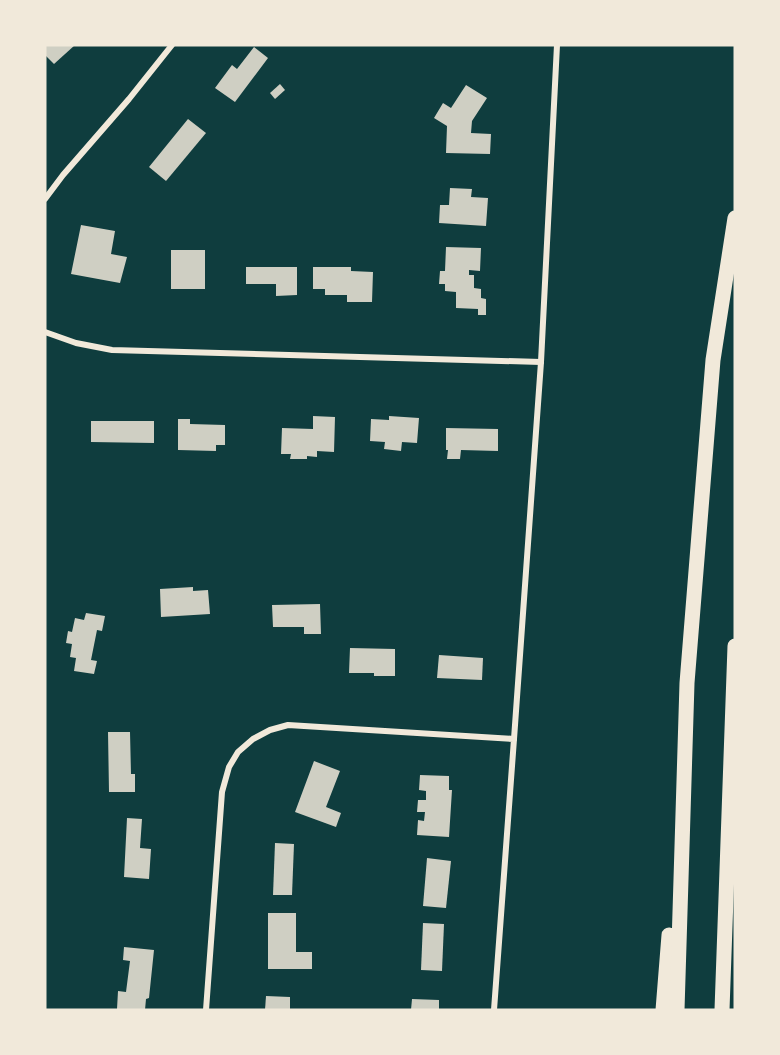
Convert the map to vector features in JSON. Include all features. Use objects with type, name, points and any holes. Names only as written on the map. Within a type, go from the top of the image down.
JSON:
[{"type":"highway","points":[[677,1010],[687,683],[713,360],[735,218]]},
{"type":"highway","points":[[722,1010],[735,646]]},
{"type":"highway","points":[[663,1010],[672,910],[682,846]]},
{"type":"street","points":[[45,199],[172,45]]},
{"type":"street","points":[[494,1010],[542,362],[557,45]]},
{"type":"street","points":[[45,332],[76,343],[112,350],[542,362]]},
{"type":"street","points":[[206,1010],[222,792],[229,767],[238,752],[253,739],[270,730],[288,725],[514,739]]},
{"type":"building","points":[[45,45],[75,45],[54,64],[45,55]]},
{"type":"building","points":[[254,47],[268,58],[235,102],[215,88],[232,65],[237,69]]},
{"type":"building","points":[[280,84],[285,90],[275,99],[270,93]]},
{"type":"building","points":[[466,85],[487,98],[472,121],[471,133],[491,134],[490,154],[446,153],[447,126],[434,118],[443,103],[451,108]]},
{"type":"building","points":[[188,119],[206,133],[166,181],[149,167]]},
{"type":"building","points":[[450,188],[472,189],[471,197],[488,198],[486,226],[439,223],[440,205],[449,205]]},
{"type":"building","points":[[81,225],[115,231],[111,254],[127,257],[120,283],[71,274]]},
{"type":"building","points":[[446,247],[481,248],[480,271],[469,270],[469,275],[474,275],[474,288],[481,289],[481,298],[486,299],[486,315],[478,315],[478,309],[456,308],[456,292],[445,291],[445,284],[439,284],[440,271],[445,271]]},
{"type":"building","points":[[171,250],[205,250],[205,289],[171,289]]},
{"type":"building","points":[[246,267],[297,267],[297,295],[276,296],[276,284],[246,284]]},
{"type":"building","points":[[313,267],[351,267],[351,271],[373,272],[372,302],[347,302],[347,295],[325,295],[325,289],[313,289]]},
{"type":"building","points":[[313,416],[335,417],[334,452],[317,451],[317,457],[307,456],[307,459],[290,459],[291,454],[281,454],[282,428],[313,429]]},
{"type":"building","points":[[389,416],[419,418],[417,443],[402,442],[401,451],[384,449],[385,442],[370,441],[371,419],[389,420]]},
{"type":"building","points":[[178,419],[190,419],[190,424],[225,425],[225,445],[216,445],[216,451],[178,450]]},
{"type":"building","points":[[91,421],[154,421],[154,443],[91,442]]},
{"type":"building","points":[[446,428],[498,429],[498,451],[461,450],[460,459],[447,459]]},
{"type":"building","points":[[193,587],[193,591],[208,590],[210,614],[161,617],[160,589]]},
{"type":"building","points":[[320,604],[321,634],[304,634],[304,627],[273,627],[272,605]]},
{"type":"building","points":[[86,613],[105,616],[102,631],[97,630],[91,660],[97,661],[94,674],[74,671],[76,658],[70,657],[72,644],[66,643],[68,631],[72,632],[75,618],[84,620]]},
{"type":"building","points":[[350,648],[395,649],[395,676],[349,673]]},
{"type":"building","points":[[439,655],[483,658],[482,680],[437,678]]},
{"type":"building","points":[[108,732],[130,732],[131,774],[135,774],[135,792],[109,792]]},
{"type":"building","points":[[314,761],[340,771],[326,807],[341,813],[336,827],[295,812]]},
{"type":"building","points":[[420,775],[449,776],[449,790],[452,790],[449,837],[417,835],[418,820],[424,821],[425,812],[417,812],[418,800],[426,800],[426,791],[419,790]]},
{"type":"building","points":[[127,818],[142,819],[140,848],[151,849],[149,879],[124,877]]},
{"type":"building","points":[[275,843],[294,844],[292,895],[273,895]]},
{"type":"building","points":[[427,858],[451,861],[446,908],[423,906]]},
{"type":"building","points":[[268,913],[296,913],[296,952],[312,952],[312,969],[268,969]]},
{"type":"building","points":[[423,923],[444,924],[442,971],[421,970]]},
{"type":"building","points":[[124,947],[154,950],[149,998],[146,999],[145,1010],[117,1009],[118,991],[126,992],[130,961],[123,960]]},
{"type":"building","points":[[266,996],[290,997],[290,1010],[265,1010]]},
{"type":"building","points":[[412,999],[439,1000],[439,1010],[411,1010]]}]
